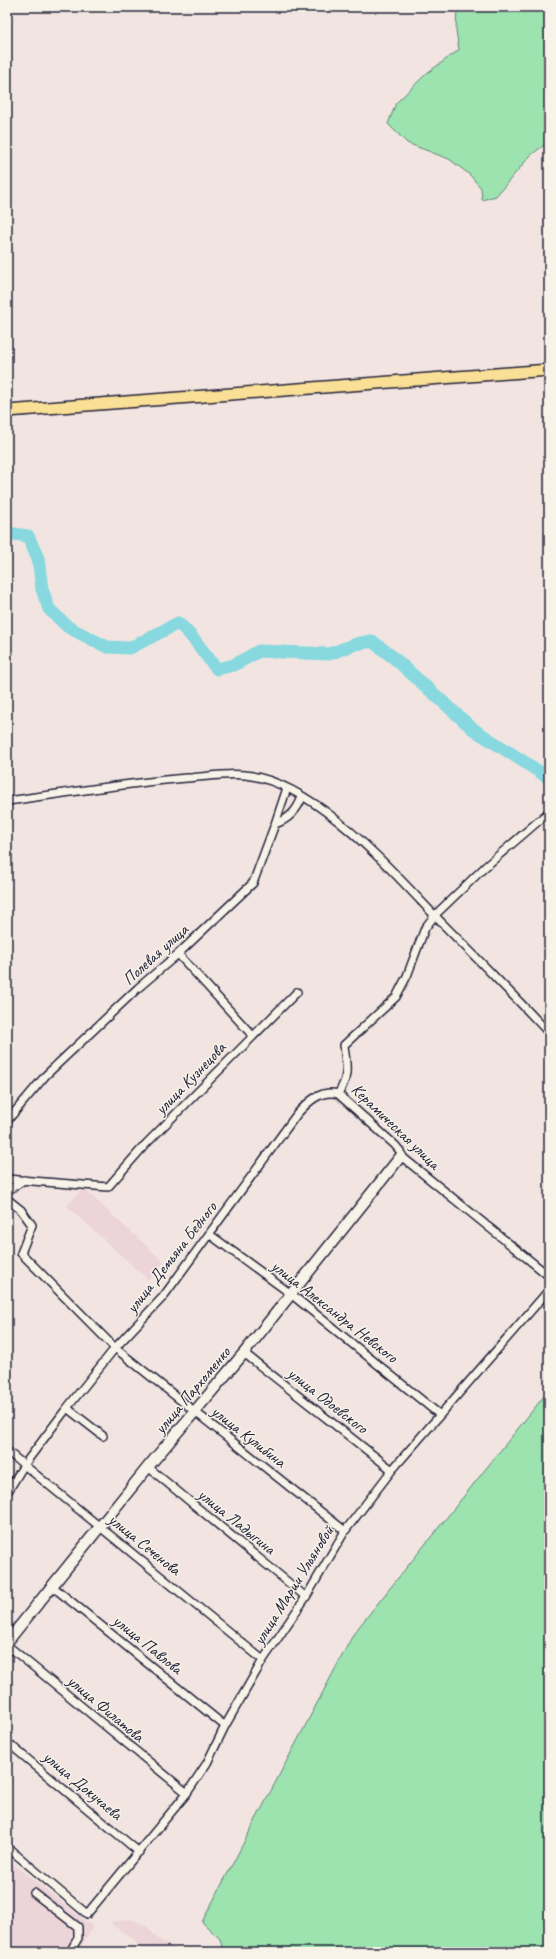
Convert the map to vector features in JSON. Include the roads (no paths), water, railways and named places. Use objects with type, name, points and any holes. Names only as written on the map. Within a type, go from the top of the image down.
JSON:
[{"type":"main road","points":[[7,411],[549,370]]},
{"type":"street","points":[[7,801],[154,781],[227,775],[259,777],[287,788],[342,824],[371,850],[398,876],[549,1033]]},
{"type":"street","name":"Полевая улица","points":[[7,1121],[46,1075],[138,988],[178,954],[252,883],[287,788]]},
{"type":"street","points":[[275,824],[286,820],[296,810],[302,797]]},
{"type":"street","name":"Керамическая улица","points":[[549,812],[484,867],[434,915],[425,928],[407,976],[396,997],[344,1045],[347,1074],[344,1085],[338,1094],[395,1144],[400,1151],[400,1156],[549,1276]]},
{"type":"street","points":[[178,954],[252,1035]]},
{"type":"street","name":"улица Кузнецова","points":[[24,1180],[108,1187],[144,1146],[252,1035],[297,992]]},
{"type":"street","name":"улица Демьяна Бедного","points":[[7,1493],[24,1465],[67,1408],[115,1348],[163,1297],[305,1105],[312,1099],[325,1093],[338,1094]]},
{"type":"street","name":"улица Пархоменко","points":[[7,1644],[148,1468],[244,1353],[400,1156]]},
{"type":"street","points":[[7,1179],[24,1180]]},
{"type":"street","points":[[7,1191],[24,1180]]},
{"type":"street","name":"улица Кулибина","points":[[7,1199],[21,1210],[32,1225],[21,1253],[115,1348],[345,1531]]},
{"type":"street","name":"улица Александра Невского","points":[[209,1234],[291,1294],[440,1415]]},
{"type":"street","name":"улица Марии Ульяновой","points":[[7,1847],[87,1914],[187,1793],[207,1763],[263,1660],[306,1597],[345,1531],[392,1470],[549,1290]]},
{"type":"street","name":"улица Одоевского","points":[[244,1353],[392,1470]]},
{"type":"street","points":[[67,1408],[103,1436]]},
{"type":"street","name":"улица Сеченова","points":[[7,1451],[263,1660]]},
{"type":"street","name":"улица Ладыгина","points":[[148,1468],[306,1597]]},
{"type":"street","name":"улица Павлова","points":[[52,1586],[226,1726]]},
{"type":"street","name":"улица Филатова","points":[[7,1644],[187,1793]]},
{"type":"street","name":"улица Докучаева","points":[[7,1742],[139,1852]]},
{"type":"street","points":[[34,1893],[78,1927],[78,1938],[70,1952]]},
{"type":"waterway","points":[[7,533],[28,536],[38,558],[42,589],[49,609],[68,627],[107,647],[130,648],[178,623],[194,639],[217,669],[234,665],[259,651],[329,654],[356,644],[372,641],[394,658],[473,729],[549,778]]}]
